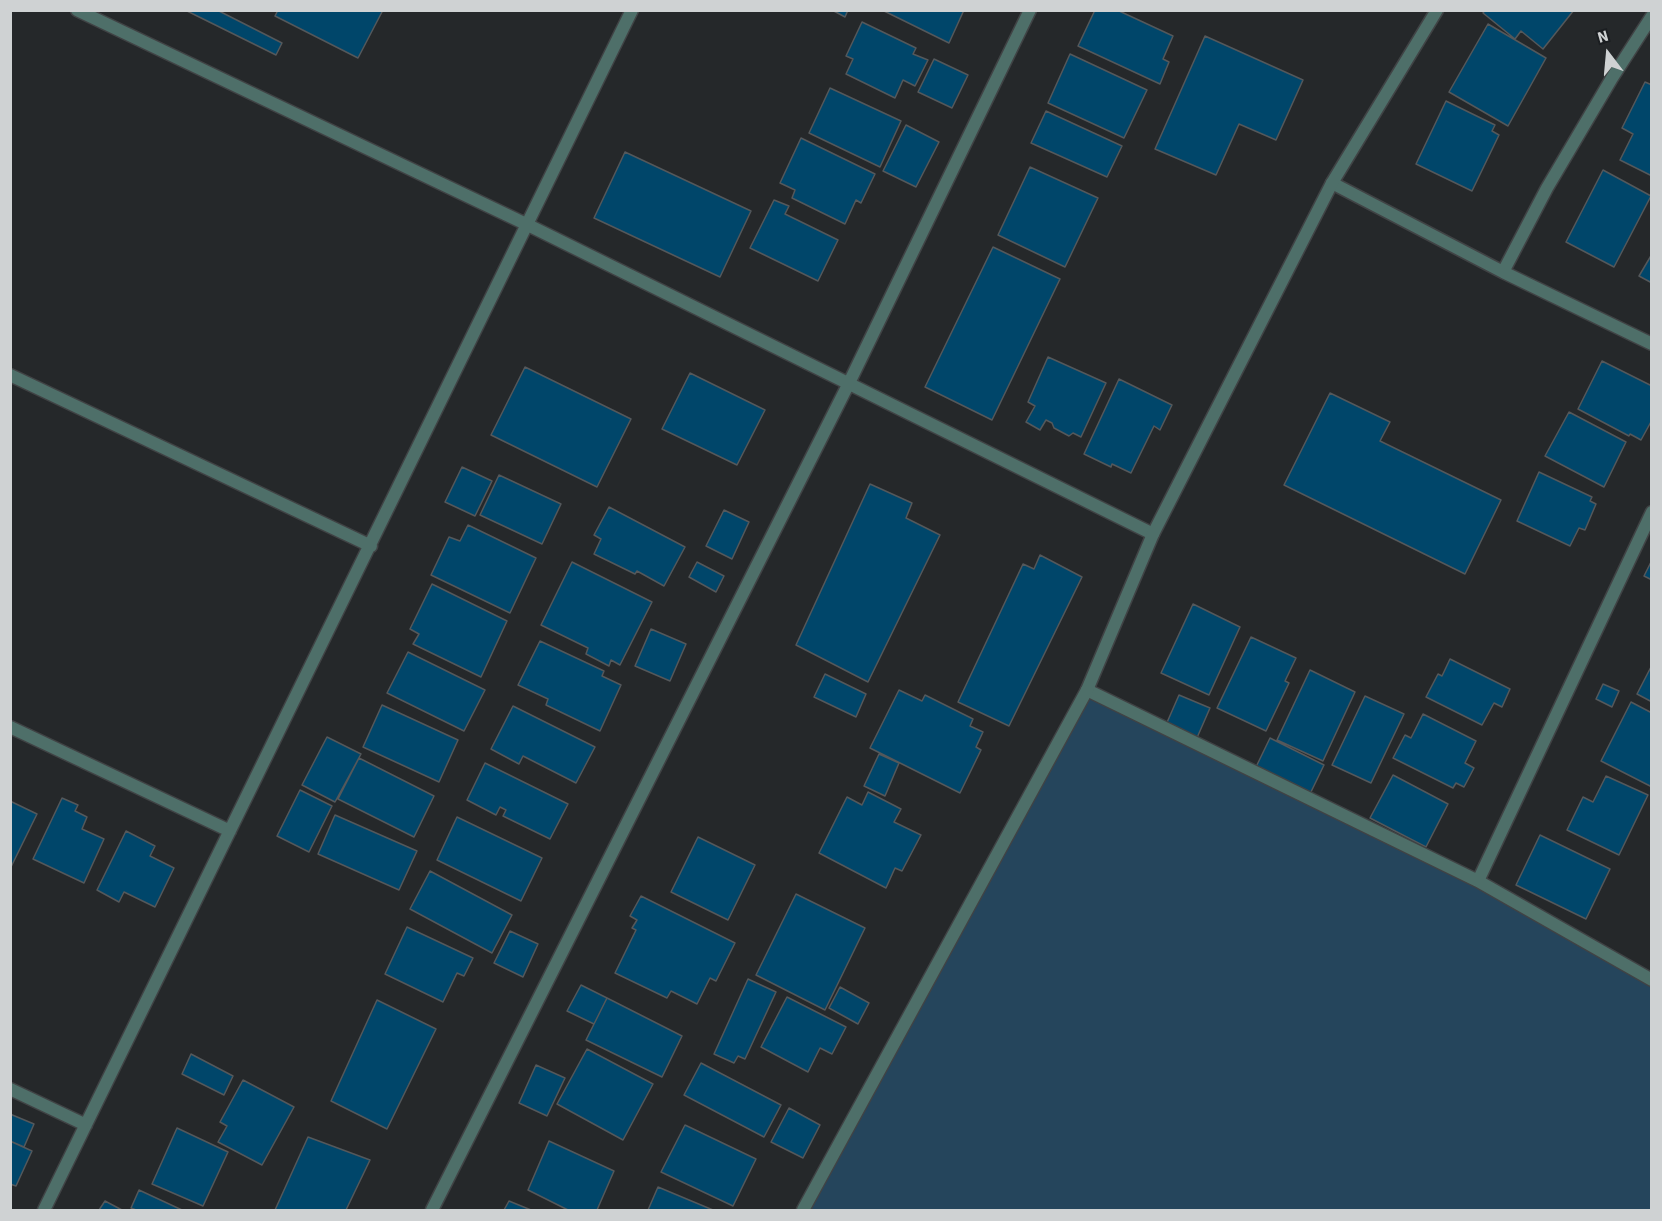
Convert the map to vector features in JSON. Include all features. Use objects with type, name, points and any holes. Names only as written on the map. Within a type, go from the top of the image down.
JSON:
[{"type":"street","points":[[77,10],[528,225],[1153,534]]},
{"type":"street","points":[[44,1210],[632,10]]},
{"type":"street","points":[[432,1210],[849,383],[1030,10]]},
{"type":"street","points":[[803,1210],[1087,690],[1153,534],[1332,183],[1437,10]]},
{"type":"street","points":[[1503,272],[1553,179],[1612,78],[1652,16]]},
{"type":"street","points":[[1332,183],[1503,272],[1652,344]]},
{"type":"street","points":[[10,375],[370,546]]},
{"type":"street","points":[[1478,881],[1652,512]]},
{"type":"street","points":[[1087,690],[1478,881],[1652,980]]},
{"type":"street","points":[[10,727],[230,831]]},
{"type":"street","points":[[10,1089],[86,1125]]},
{"type":"shaded area","points":[[1087,690],[1478,881],[1651,980],[1651,1210],[803,1210]]},
{"type":"building","points":[[185,10],[217,10],[282,43],[276,55]]},
{"type":"building","points":[[278,10],[383,10],[358,58],[275,16]]},
{"type":"building","points":[[832,10],[848,10],[845,17]]},
{"type":"building","points":[[882,10],[964,10],[949,43]]},
{"type":"building","points":[[1095,10],[1117,10],[1173,36],[1163,59],[1169,62],[1160,84],[1078,46]]},
{"type":"building","points":[[1485,10],[1574,10],[1543,49],[1521,31],[1515,39],[1483,13]]},
{"type":"building","points":[[862,22],[916,48],[913,54],[928,60],[915,86],[903,80],[895,98],[846,74],[853,59],[846,56]]},
{"type":"building","points":[[1488,24],[1546,58],[1508,126],[1449,92]]},
{"type":"building","points":[[1205,36],[1303,80],[1276,140],[1239,124],[1216,175],[1155,149]]},
{"type":"building","points":[[1070,54],[1147,90],[1124,138],[1048,103]]},
{"type":"building","points":[[934,59],[968,75],[952,108],[918,92]]},
{"type":"building","points":[[1645,82],[1652,85],[1652,176],[1620,160],[1633,134],[1622,128]]},
{"type":"building","points":[[830,88],[901,121],[880,167],[809,133]]},
{"type":"building","points":[[1446,101],[1495,125],[1492,131],[1499,135],[1472,191],[1416,164]]},
{"type":"building","points":[[1046,111],[1122,146],[1107,177],[1031,143]]},
{"type":"building","points":[[906,125],[939,142],[916,187],[883,171]]},
{"type":"building","points":[[801,138],[875,174],[861,203],[856,200],[845,224],[792,198],[795,190],[780,183]]},
{"type":"building","points":[[625,152],[751,211],[720,277],[594,218]]},
{"type":"building","points":[[1030,167],[1098,198],[1065,267],[998,235]]},
{"type":"building","points":[[1603,170],[1651,196],[1614,267],[1566,242]]},
{"type":"building","points":[[774,200],[789,206],[785,214],[838,240],[818,281],[750,248]]},
{"type":"building","points":[[993,247],[1060,279],[992,420],[925,387]]},
{"type":"building","points":[[1652,254],[1652,283],[1639,276]]},
{"type":"building","points":[[1048,357],[1106,383],[1081,437],[1073,433],[1069,436],[1054,428],[1052,423],[1046,420],[1040,430],[1026,422],[1035,406],[1028,402]]},
{"type":"building","points":[[1602,361],[1652,386],[1652,420],[1641,440],[1578,409]]},
{"type":"building","points":[[525,367],[631,419],[597,487],[491,435]]},
{"type":"building","points":[[690,373],[765,410],[737,465],[662,429]]},
{"type":"building","points":[[1119,379],[1172,405],[1160,430],[1154,426],[1131,473],[1112,464],[1111,467],[1084,454]]},
{"type":"building","points":[[1330,393],[1390,422],[1380,441],[1501,500],[1465,574],[1284,485]]},
{"type":"building","points":[[1569,412],[1626,442],[1604,487],[1545,456]]},
{"type":"building","points":[[462,467],[492,481],[475,516],[445,502]]},
{"type":"building","points":[[1539,472],[1592,497],[1590,501],[1596,504],[1585,530],[1579,528],[1570,546],[1517,521]]},
{"type":"building","points":[[499,475],[561,504],[542,544],[480,515]]},
{"type":"building","points":[[870,484],[912,503],[906,518],[940,535],[868,682],[796,645]]},
{"type":"building","points":[[609,507],[685,547],[664,586],[637,571],[635,574],[594,554],[601,539],[594,535]]},
{"type":"building","points":[[724,510],[749,522],[732,559],[706,546]]},
{"type":"building","points":[[468,525],[536,558],[510,613],[431,575],[449,537],[460,541]]},
{"type":"building","points":[[1040,555],[1082,577],[1009,726],[958,702],[1023,564],[1034,569]]},
{"type":"building","points":[[1652,560],[1652,580],[1644,576]]},
{"type":"building","points":[[572,562],[652,602],[620,665],[611,660],[609,666],[586,654],[588,648],[541,625]]},
{"type":"building","points":[[697,562],[724,576],[716,592],[689,577]]},
{"type":"building","points":[[432,584],[507,621],[481,677],[413,644],[419,634],[410,629]]},
{"type":"building","points":[[1193,604],[1240,627],[1209,695],[1161,673]]},
{"type":"building","points":[[651,629],[686,644],[670,681],[635,666]]},
{"type":"building","points":[[1251,637],[1296,658],[1285,681],[1289,683],[1266,731],[1217,708]]},
{"type":"building","points":[[540,641],[604,671],[602,676],[621,685],[600,731],[546,705],[548,699],[518,685]]},
{"type":"building","points":[[408,652],[485,690],[464,731],[387,693]]},
{"type":"building","points":[[1450,659],[1510,689],[1502,707],[1494,703],[1482,725],[1426,697],[1438,674],[1442,676]]},
{"type":"building","points":[[1652,665],[1652,702],[1637,694]]},
{"type":"building","points":[[1310,670],[1355,692],[1323,761],[1277,740]]},
{"type":"building","points":[[825,674],[866,694],[856,717],[814,697]]},
{"type":"building","points":[[1603,684],[1619,691],[1612,707],[1596,699]]},
{"type":"building","points":[[899,690],[922,701],[925,695],[973,719],[970,726],[983,732],[976,747],[981,750],[960,793],[870,748]]},
{"type":"building","points":[[1179,695],[1210,708],[1196,740],[1165,727]]},
{"type":"building","points":[[1365,696],[1404,714],[1371,783],[1332,765]]},
{"type":"building","points":[[1631,702],[1652,713],[1652,787],[1601,761]]},
{"type":"building","points":[[382,705],[458,740],[439,782],[363,747]]},
{"type":"building","points":[[513,706],[595,747],[576,783],[523,756],[519,764],[491,749]]},
{"type":"building","points":[[1423,714],[1476,741],[1465,763],[1474,768],[1464,787],[1456,783],[1453,788],[1393,758],[1405,735],[1411,738]]},
{"type":"building","points":[[327,737],[361,754],[335,802],[302,785]]},
{"type":"building","points":[[1270,738],[1324,765],[1309,796],[1255,769]]},
{"type":"building","points":[[879,754],[899,763],[885,796],[864,786]]},
{"type":"building","points":[[359,758],[434,796],[414,837],[338,799]]},
{"type":"building","points":[[485,763],[568,804],[550,839],[503,816],[506,810],[500,807],[496,815],[467,800]]},
{"type":"building","points":[[1393,775],[1448,804],[1426,847],[1370,818]]},
{"type":"building","points":[[1606,776],[1648,795],[1619,855],[1567,830],[1583,797],[1593,802]]},
{"type":"building","points":[[300,790],[332,806],[309,852],[277,836]]},
{"type":"building","points":[[868,792],[901,809],[894,822],[921,835],[902,871],[895,868],[886,888],[819,853],[847,797],[862,805]]},
{"type":"building","points":[[62,798],[78,805],[75,811],[87,817],[82,829],[104,839],[84,883],[33,859]]},
{"type":"building","points":[[10,801],[37,814],[10,869]]},
{"type":"building","points":[[335,815],[417,851],[399,890],[318,854]]},
{"type":"building","points":[[457,817],[542,858],[521,901],[437,860]]},
{"type":"building","points":[[126,831],[155,846],[150,856],[174,868],[155,907],[124,892],[119,902],[97,890]]},
{"type":"building","points":[[1540,835],[1610,869],[1586,919],[1516,885]]},
{"type":"building","points":[[698,837],[755,865],[728,920],[671,892]]},
{"type":"building","points":[[430,871],[512,915],[492,953],[410,909]]},
{"type":"building","points":[[796,894],[865,928],[825,1010],[756,975]]},
{"type":"building","points":[[641,896],[735,943],[716,981],[710,978],[697,1004],[671,991],[667,998],[615,973],[636,930],[632,928],[637,920],[630,916]]},
{"type":"building","points":[[407,927],[473,958],[464,976],[457,973],[443,1002],[385,974]]},
{"type":"building","points":[[510,931],[538,944],[523,977],[494,963]]},
{"type":"building","points":[[748,979],[776,992],[745,1059],[738,1056],[734,1063],[714,1054]]},
{"type":"building","points":[[581,985],[607,998],[594,1024],[567,1011]]},
{"type":"building","points":[[840,987],[869,1003],[858,1024],[829,1008]]},
{"type":"building","points":[[787,997],[846,1027],[832,1054],[820,1048],[808,1072],[761,1047]]},
{"type":"building","points":[[607,998],[682,1036],[662,1077],[586,1040]]},
{"type":"building","points":[[377,1000],[436,1029],[387,1129],[331,1101]]},
{"type":"building","points":[[587,1049],[653,1084],[623,1140],[557,1104]]},
{"type":"building","points":[[191,1054],[233,1076],[224,1095],[182,1074]]},
{"type":"building","points":[[701,1063],[781,1105],[764,1137],[684,1095]]},
{"type":"building","points":[[536,1065],[565,1078],[547,1116],[519,1103]]},
{"type":"building","points":[[243,1080],[294,1107],[262,1165],[218,1142],[227,1126],[220,1122]]},
{"type":"building","points":[[789,1108],[820,1125],[803,1158],[771,1142]]},
{"type":"building","points":[[10,1114],[34,1124],[24,1147],[10,1141]]},
{"type":"building","points":[[685,1125],[756,1159],[733,1206],[661,1172]]},
{"type":"building","points":[[177,1128],[228,1152],[203,1206],[152,1184]]},
{"type":"building","points":[[308,1137],[370,1160],[346,1210],[275,1210]]},
{"type":"building","points":[[10,1141],[32,1151],[16,1186],[10,1184]]},
{"type":"building","points":[[549,1141],[614,1171],[597,1210],[568,1210],[528,1190]]},
{"type":"building","points":[[658,1187],[713,1210],[648,1210]]},
{"type":"building","points":[[139,1190],[182,1210],[136,1210],[131,1208]]},
{"type":"building","points":[[105,1201],[122,1210],[99,1210]]},
{"type":"building","points":[[509,1201],[531,1210],[504,1210]]}]
